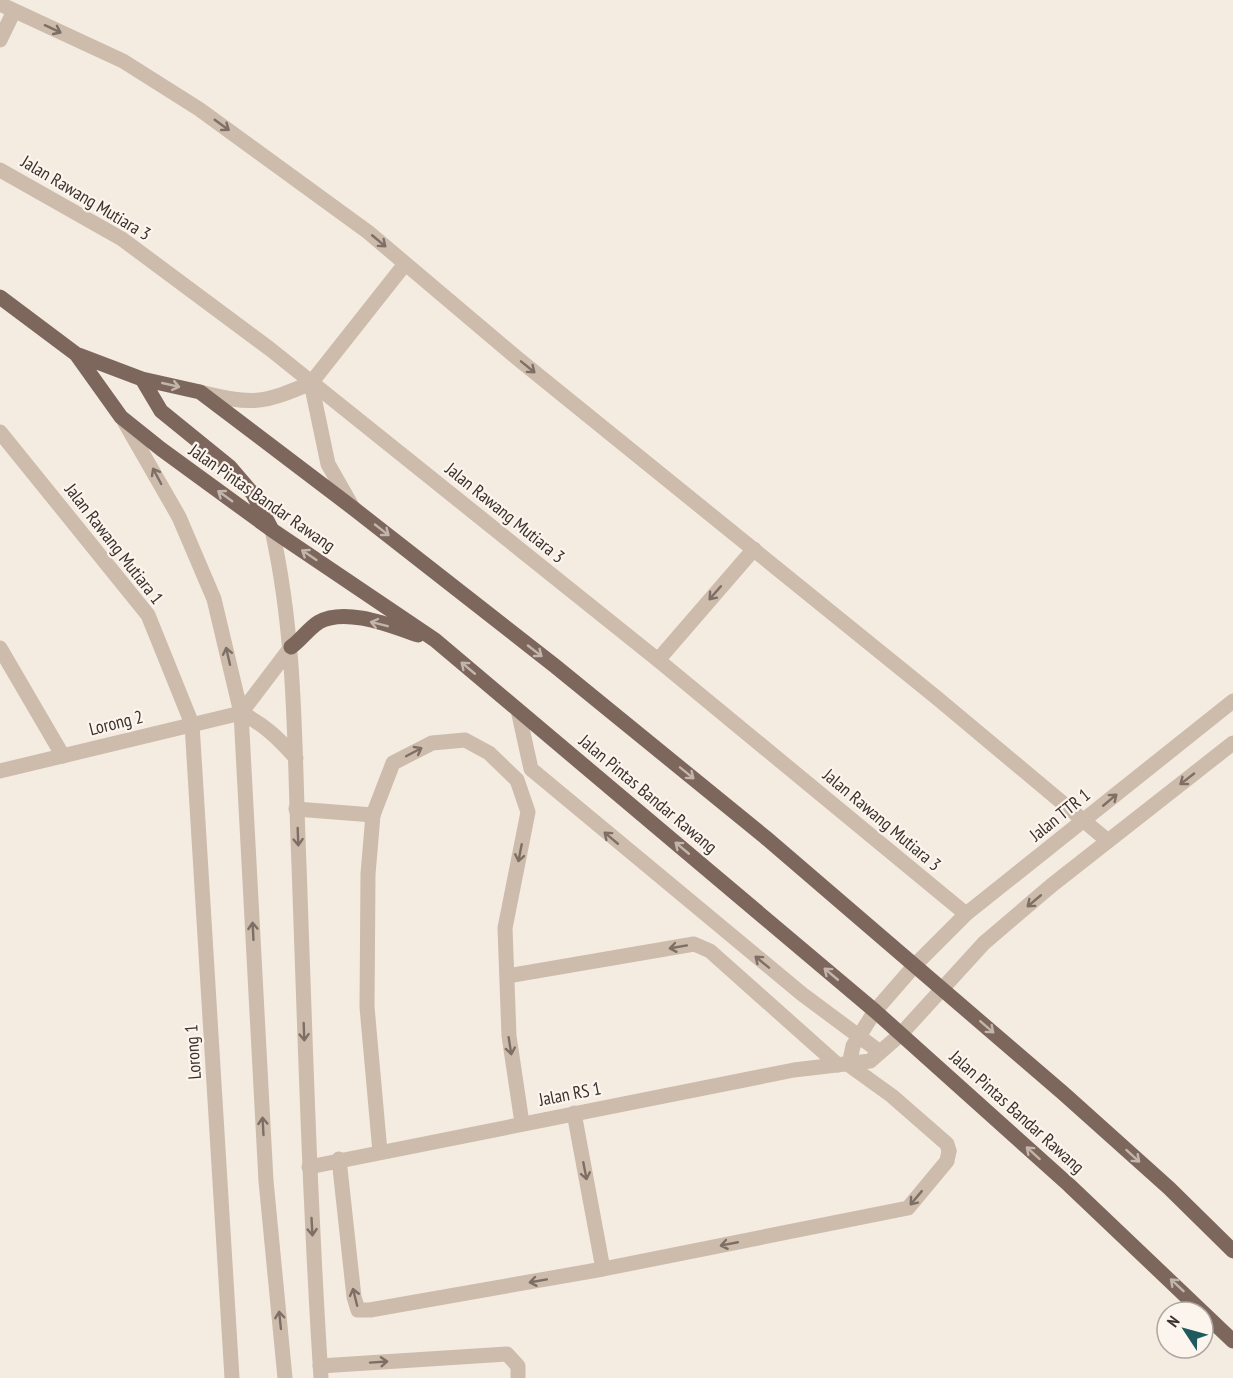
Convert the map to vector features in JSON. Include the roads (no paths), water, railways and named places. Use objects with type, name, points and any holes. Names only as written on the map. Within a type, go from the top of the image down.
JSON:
[{"type":"main road","points":[[0,297],[76,354],[142,379],[200,392],[353,508],[573,681],[765,837],[943,989],[1169,1188],[1233,1251]]},
{"type":"main road","name":"Jalan Pintas Bandar Rawang","points":[[76,354],[121,417],[170,456],[272,530],[435,640],[875,1011],[1069,1185],[1233,1341]]},
{"type":"main road","points":[[142,379],[161,411],[230,467],[254,494],[272,530]]},
{"type":"main road","points":[[291,647],[317,623],[331,617],[345,616],[435,640]]},
{"type":"street","points":[[0,40],[7,8],[123,61],[199,109],[368,232],[517,358],[754,549],[1108,841]]},
{"type":"street","name":"Jalan Rawang Mutiara 3","points":[[0,170],[122,239],[311,383],[658,660],[966,914]]},
{"type":"street","points":[[200,392],[241,402],[275,399],[311,383],[405,264]]},
{"type":"street","points":[[311,383],[328,464],[353,508]]},
{"type":"street","points":[[121,417],[147,458],[179,517],[214,599],[241,713],[266,1181],[285,1378]]},
{"type":"street","name":"Jalan Rawang Mutiara 1","points":[[0,432],[148,615],[192,724]]},
{"type":"street","points":[[272,530],[283,578],[291,647],[309,1167],[321,1372],[507,1354],[518,1366],[518,1378]]},
{"type":"street","points":[[658,660],[754,549]]},
{"type":"street","points":[[241,713],[291,647]]},
{"type":"street","points":[[0,648],[63,756]]},
{"type":"street","name":"Jalan TTR 1","points":[[844,1065],[875,1011],[915,965],[966,914],[1233,701]]},
{"type":"street","points":[[518,710],[531,769],[776,974],[880,1052]]},
{"type":"street","points":[[241,713],[274,734],[296,758]]},
{"type":"street","name":"Lorong 2","points":[[0,771],[241,713]]},
{"type":"street","name":"Lorong 1","points":[[192,724],[232,1378]]},
{"type":"street","points":[[380,1152],[367,1007],[368,874],[373,814],[393,763],[432,742],[465,740],[489,753],[518,780],[528,812],[505,928],[509,1036],[522,1123]]},
{"type":"street","points":[[943,989],[984,943],[1108,841],[1233,743]]},
{"type":"street","points":[[297,809],[373,814]]},
{"type":"street","points":[[339,1159],[354,1297],[358,1310],[370,1310],[603,1269],[908,1208],[947,1161],[949,1151],[947,1144],[892,1096],[844,1065],[710,951],[694,944],[507,976]]},
{"type":"street","name":"Jalan RS 1","points":[[309,1167],[339,1159],[794,1070],[870,1061],[901,1035],[943,989]]},
{"type":"street","points":[[574,1113],[603,1269]]}]
